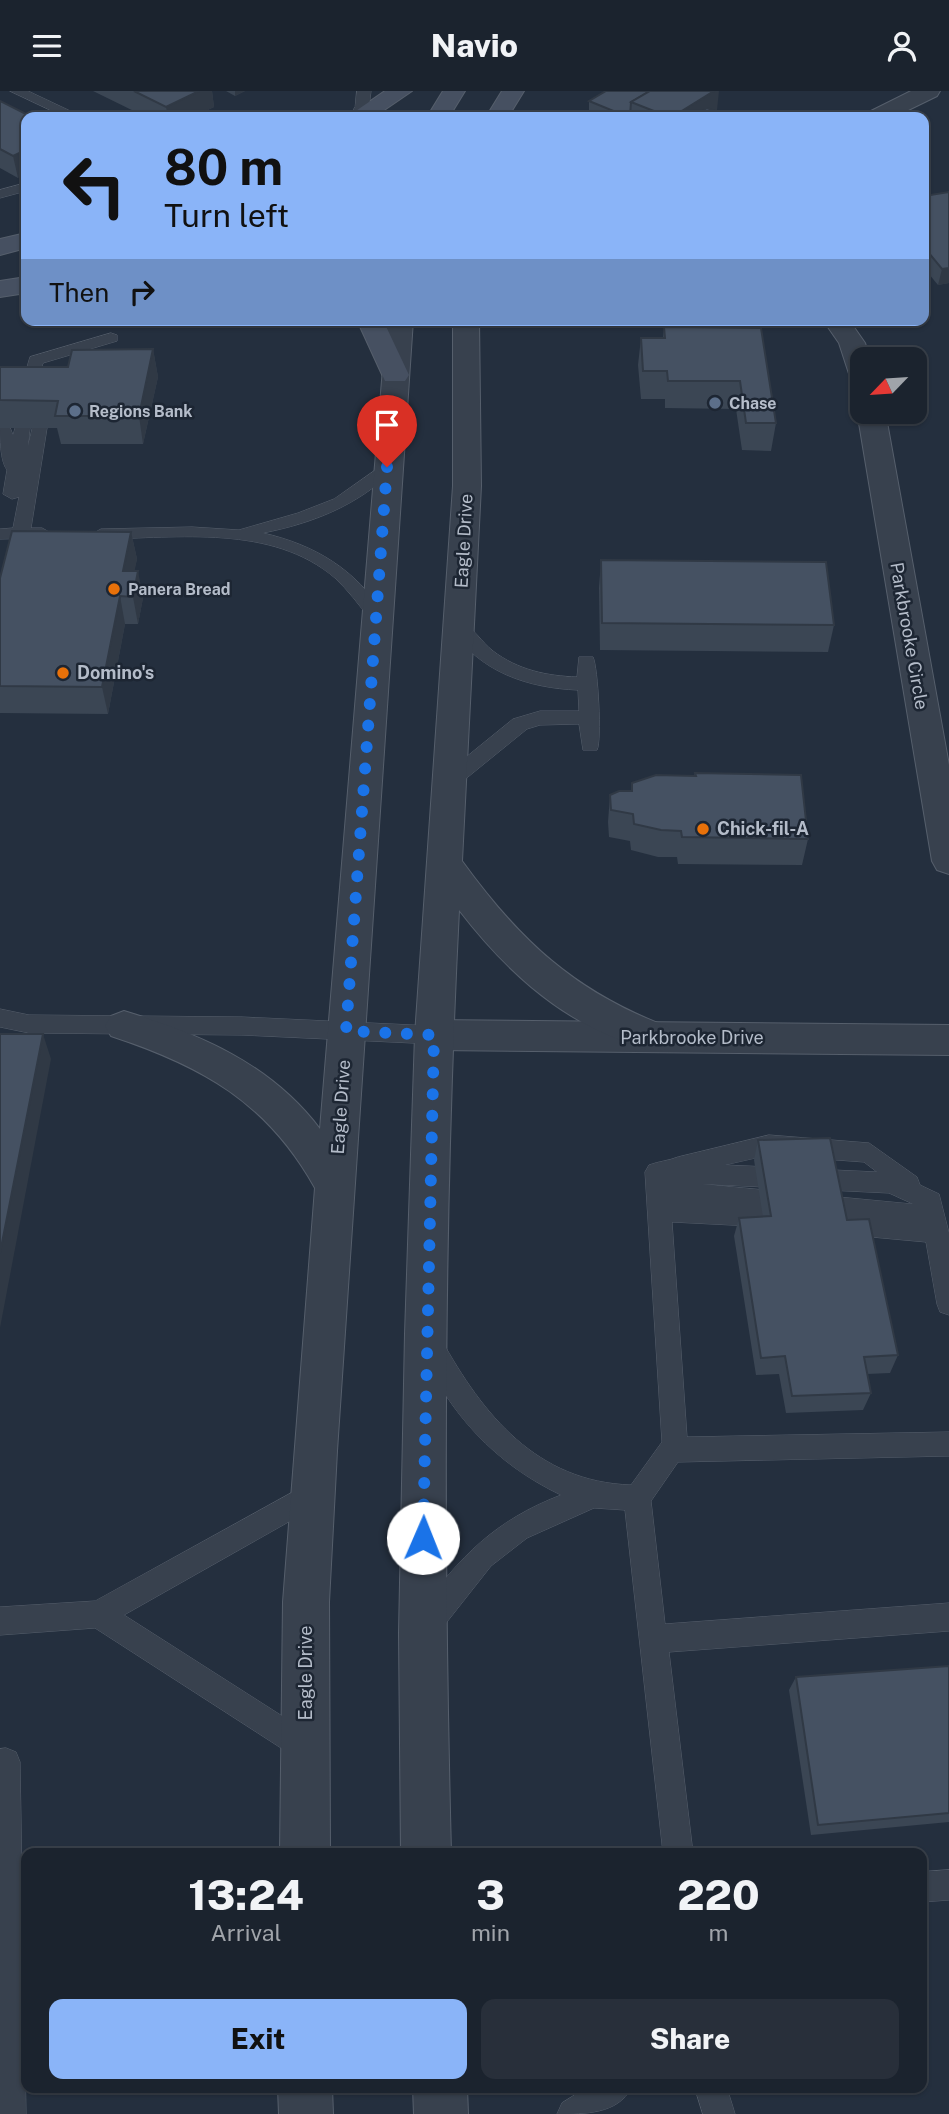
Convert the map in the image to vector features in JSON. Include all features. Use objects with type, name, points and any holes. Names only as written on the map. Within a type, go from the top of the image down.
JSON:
[{"type":"main road","points":[[365,112],[401,91]]},
{"type":"main road","points":[[441,112],[454,91]]},
{"type":"main road","points":[[500,112],[513,91]]},
{"type":"main road","points":[[0,247],[21,241]]},
{"type":"main road","points":[[0,253],[21,251]]},
{"type":"main road","points":[[0,289],[21,286]]},
{"type":"main road","points":[[373,326],[395,375]]},
{"type":"street","points":[[887,112],[927,91]]},
{"type":"street","name":"Eagle Drive","points":[[304,1848],[306,1602],[376,615],[399,326]]},
{"type":"street","name":"Eagle Drive","points":[[426,1848],[422,1633],[426,1334],[434,1035],[467,486],[466,326]]},
{"type":"street","points":[[840,326],[853,347]]},
{"type":"street","name":"Parkbrooke Circle","points":[[873,424],[949,861]]},
{"type":"street","points":[[445,864],[481,916],[505,943],[543,978],[590,1012],[654,1038]]},
{"type":"street","points":[[124,1026],[168,1038],[203,1052],[236,1072],[302,1136],[335,1187]]},
{"type":"street","name":"Parkbrooke Drive","points":[[434,1035],[949,1039]]},
{"type":"street","points":[[305,2093],[306,2114]]},
{"type":"street","points":[[440,2093],[441,2114]]},
{"type":"lane","points":[[17,91],[65,112]]},
{"type":"lane","points":[[360,112],[364,91]]},
{"type":"lane","points":[[0,194],[21,188]]},
{"type":"lane","points":[[12,370],[111,338]]},
{"type":"lane","points":[[64,373],[66,351]]},
{"type":"lane","points":[[41,359],[28,394],[41,359]]},
{"type":"lane","points":[[3,428],[14,479],[15,534]]},
{"type":"lane","points":[[14,479],[37,428]]},
{"type":"lane","points":[[15,534],[37,428]]},
{"type":"lane","points":[[0,462],[14,479]]},
{"type":"lane","points":[[231,534],[277,525],[345,502],[369,487],[387,467]]},
{"type":"lane","points":[[15,534],[231,534],[276,542],[317,558],[350,582],[376,615]]},
{"type":"lane","points":[[460,628],[483,655],[516,675],[554,683],[587,684]]},
{"type":"lane","points":[[586,661],[590,744]]},
{"type":"lane","points":[[451,780],[520,724],[540,718],[589,717]]},
{"type":"lane","points":[[0,1017],[29,1024],[434,1035]]},
{"type":"lane","points":[[660,1191],[769,1145],[869,1153],[934,1217],[949,1304]]},
{"type":"lane","points":[[660,1191],[891,1182],[934,1217]]},
{"type":"lane","points":[[660,1191],[762,1214],[934,1217]]},
{"type":"lane","points":[[660,1191],[675,1449]]},
{"type":"lane","points":[[426,1334],[457,1395],[490,1436],[546,1475],[594,1495],[637,1498]]},
{"type":"lane","points":[[677,1848],[637,1498],[671,1450],[675,1449],[949,1444]]},
{"type":"lane","points":[[0,1621],[98,1614],[313,1493]]},
{"type":"lane","points":[[422,1633],[463,1575],[488,1549],[521,1524],[594,1495]]},
{"type":"lane","points":[[98,1614],[305,1747]]},
{"type":"lane","points":[[653,1639],[949,1618]]},
{"type":"lane","points":[[0,1763],[6,1762],[10,2114]]},
{"type":"lane","points":[[927,1887],[949,1885]]},
{"type":"lane","points":[[573,2114],[607,2093]]},
{"type":"lane","points":[[713,2093],[719,2114]]},
{"type":"building","points":[[134,91],[199,91],[166,107]]},
{"type":"building","points":[[606,91],[650,91],[631,102],[630,112],[616,112],[589,101]]},
{"type":"building","points":[[650,91],[714,91],[680,112],[656,112],[631,102]]},
{"type":"building","points":[[0,101],[22,112],[21,152],[13,156],[0,149]]},
{"type":"building","points":[[707,108],[718,112],[700,112]]},
{"type":"building","points":[[949,192],[949,268],[942,269],[929,253],[929,195]]},
{"type":"building","points":[[664,327],[761,328],[776,423],[746,423],[740,381],[668,381],[667,371],[643,371],[641,338],[665,338]]},
{"type":"building","points":[[153,349],[139,416],[55,416],[58,401],[0,400],[0,367],[68,367],[72,350]]},
{"type":"building","points":[[12,531],[131,532],[123,571],[138,571],[133,597],[120,596],[102,687],[0,686],[0,578]]},
{"type":"building","points":[[601,560],[826,562],[834,625],[602,623]]},
{"type":"building","points":[[695,773],[801,775],[808,839],[682,837],[681,831],[634,824],[633,814],[611,810],[610,795],[619,791],[632,791],[632,783],[656,775],[696,776]]},
{"type":"building","points":[[0,1034],[43,1034],[0,1253]]},
{"type":"building","points":[[830,1138],[847,1220],[869,1219],[898,1355],[864,1357],[871,1393],[792,1396],[785,1356],[761,1358],[739,1218],[771,1216],[758,1140]]},
{"type":"building","points":[[949,1666],[949,1813],[818,1825],[796,1677]]},
{"type":"place","name":"Chase","points":[[715,403]]},
{"type":"place","name":"Regions Bank","points":[[75,411]]},
{"type":"place","name":"Panera Bread","points":[[114,589]]},
{"type":"place","name":"Domino's","points":[[63,673]]},
{"type":"place","name":"Chick-fil-A","points":[[703,829]]},
{"type":"route","points":[[387,467],[346,1031],[434,1035],[423,1538]]}]
